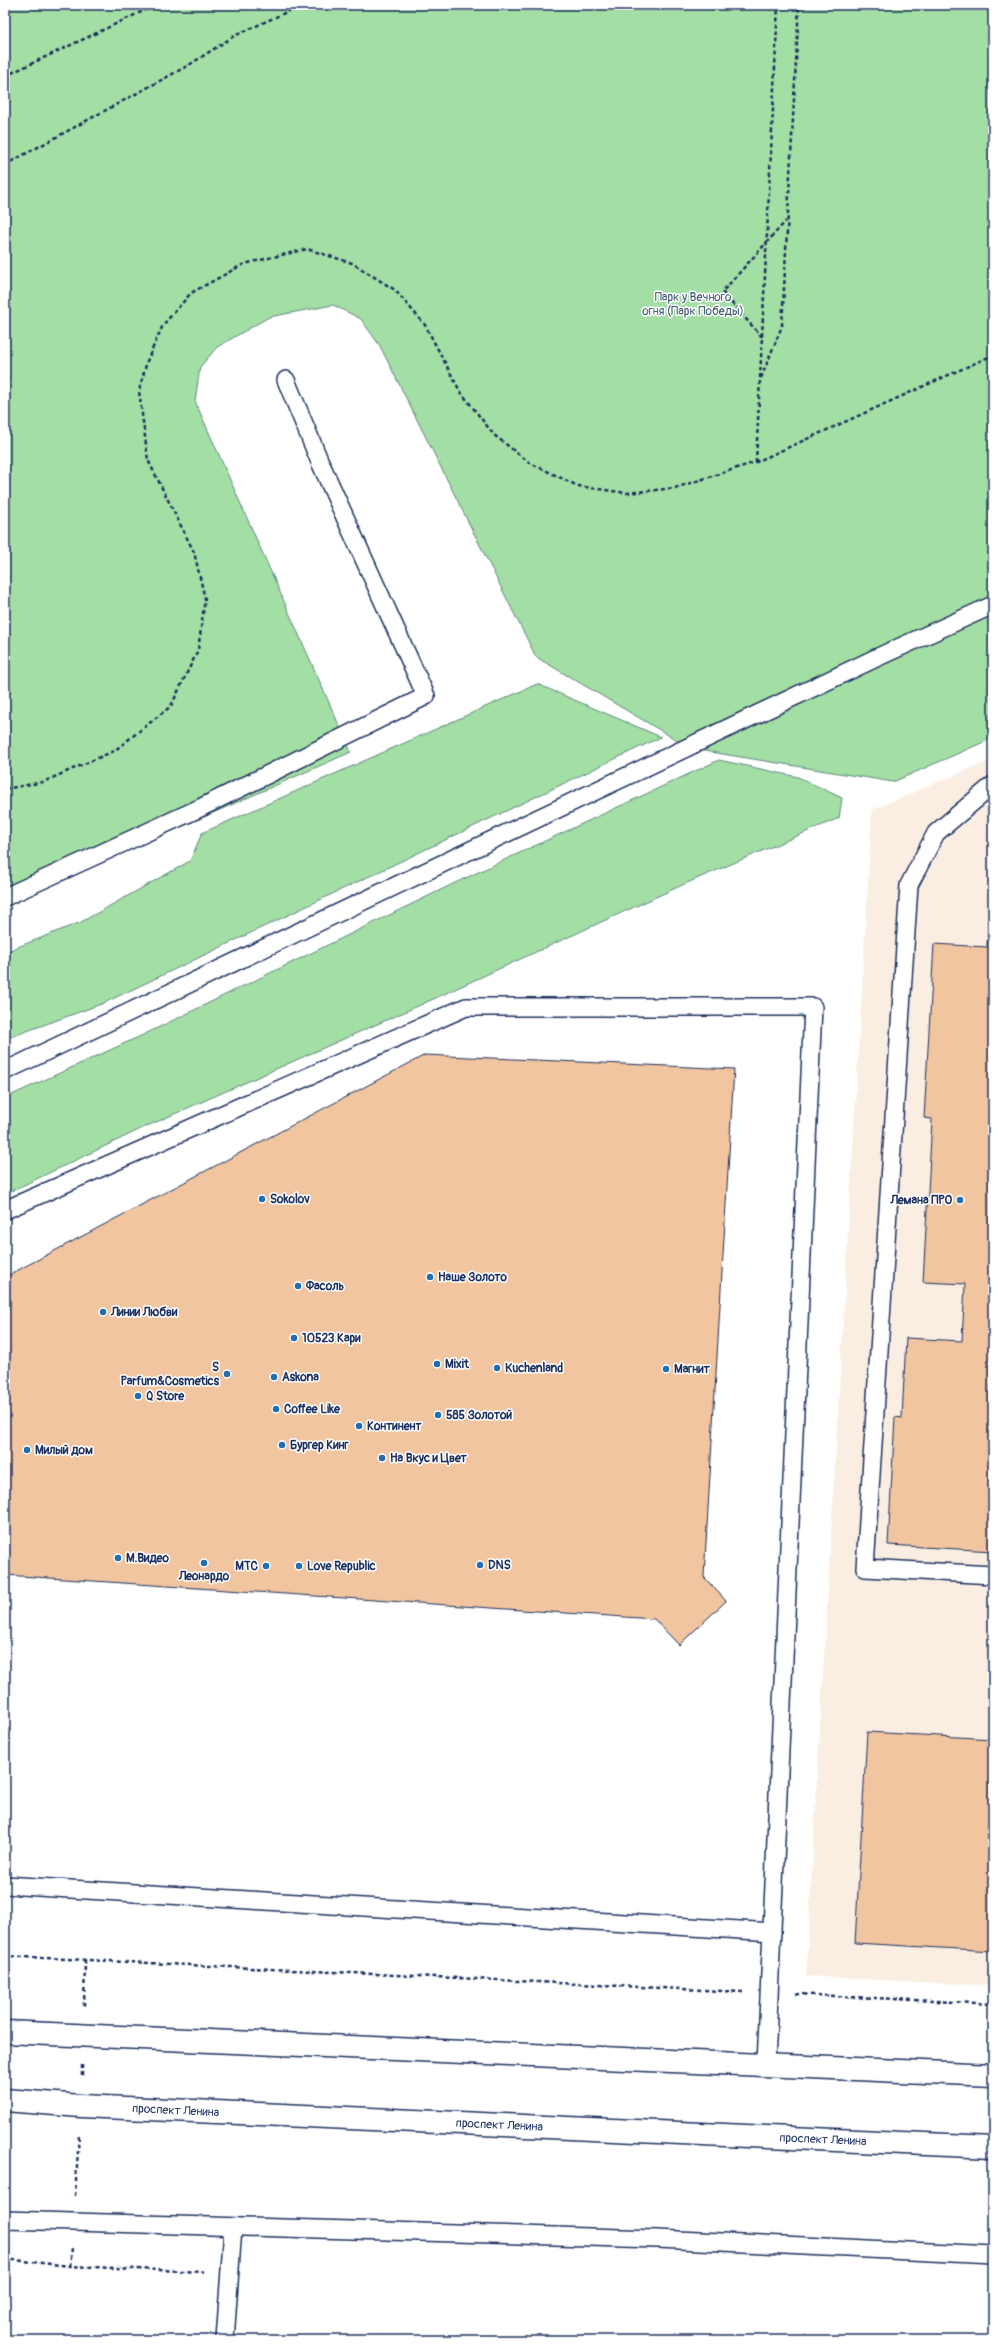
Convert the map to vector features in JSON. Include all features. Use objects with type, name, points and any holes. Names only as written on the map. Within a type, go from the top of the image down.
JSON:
[{"type":"main road","points":[[5,2032],[993,2075]]},
{"type":"main road","name":"проспект Ленина","points":[[5,2100],[81,2106],[993,2147]]},
{"type":"lane","points":[[5,898],[200,808],[426,696],[320,462],[286,380]]},
{"type":"lane","points":[[5,1071],[878,657],[993,605]]},
{"type":"lane","points":[[993,785],[936,834],[909,885],[865,1568],[993,1575]]},
{"type":"lane","points":[[5,1210],[466,1007],[814,1007],[766,2064]]},
{"type":"lane","points":[[5,1885],[772,1932]]},
{"type":"lane","points":[[5,2220],[657,2239],[993,2255]]},
{"type":"lane","points":[[225,2340],[232,2227]]},
{"type":"path","points":[[5,76],[156,5]]},
{"type":"path","points":[[5,134],[6,166],[189,65],[234,36],[302,5]]},
{"type":"path","points":[[756,462],[778,5]]},
{"type":"path","points":[[760,380],[782,326],[786,221],[799,5]]},
{"type":"path","points":[[762,337],[722,292],[786,221]]},
{"type":"path","points":[[5,789],[43,782],[114,751],[171,706],[198,650],[205,599],[194,552],[148,460],[139,391],[147,361],[163,325],[191,293],[244,264],[307,249],[352,263],[395,290],[426,325],[460,391],[494,435],[530,463],[578,486],[626,493],[676,488],[756,462],[993,355]]},
{"type":"path","points":[[5,1956],[993,2004]]},
{"type":"path","points":[[5,2259],[70,2266],[228,2273]]},
{"type":"shaded area","points":[[993,759],[993,1986],[806,1976],[872,810]]},
{"type":"green space","name":"Парк у Вечного огня (Парк Победы)","points":[[5,5],[993,5],[993,738],[893,782],[692,749],[536,657],[380,346],[361,319],[333,305],[269,317],[217,347],[200,367],[195,401],[351,752],[5,905]]},
{"type":"green space","points":[[537,684],[661,737],[104,1003],[5,1039],[5,952],[81,922],[190,861],[202,833]]},
{"type":"green space","points":[[719,760],[798,777],[842,798],[839,818],[680,886],[418,1006],[145,1127],[5,1194],[5,1098],[145,1034],[457,882]]},
{"type":"building","name":"Лемана ПРО","points":[[993,843],[993,1551],[888,1545],[895,1417],[902,1418],[906,1338],[962,1341],[965,1284],[923,1282],[932,1119],[924,1118],[934,944],[987,947]]},
{"type":"building","name":"Континент","points":[[425,1055],[734,1069],[704,1577],[726,1601],[679,1645],[654,1619],[5,1575],[5,1277]]},
{"type":"building","points":[[867,1732],[993,1739],[993,1951],[855,1943]]},
{"type":"place","name":"Sokolov","points":[[262,1199]]},
{"type":"place","name":"Лемана ПРО","points":[[960,1200]]},
{"type":"place","name":"Наше Золото","points":[[430,1277]]},
{"type":"place","name":"Фасоль","points":[[298,1286]]},
{"type":"place","name":"Линии Любви","points":[[103,1312]]},
{"type":"place","name":"10523 Кари","points":[[294,1338]]},
{"type":"place","name":"Mixit","points":[[437,1364]]},
{"type":"place","name":"Kuchenland","points":[[497,1368]]},
{"type":"place","name":"Магнит","points":[[666,1369]]},
{"type":"place","name":"S Parfum&Cosmetics","points":[[227,1374]]},
{"type":"place","name":"Askona","points":[[274,1377]]},
{"type":"place","name":"Q Store","points":[[138,1396]]},
{"type":"place","name":"Coffee Like","points":[[276,1409]]},
{"type":"place","name":"585 Золотой","points":[[438,1415]]},
{"type":"place","name":"Континент","points":[[359,1426]]},
{"type":"place","name":"Бургер Кинг","points":[[282,1445]]},
{"type":"place","name":"Милый дом","points":[[27,1450]]},
{"type":"place","name":"На Вкус и Цвет","points":[[382,1458]]},
{"type":"place","name":"М.Видео","points":[[118,1558]]},
{"type":"place","name":"Леонардо","points":[[204,1563]]},
{"type":"place","name":"DNS","points":[[480,1565]]},
{"type":"place","name":"МТС","points":[[266,1566]]},
{"type":"place","name":"Love Republic","points":[[299,1566]]}]
